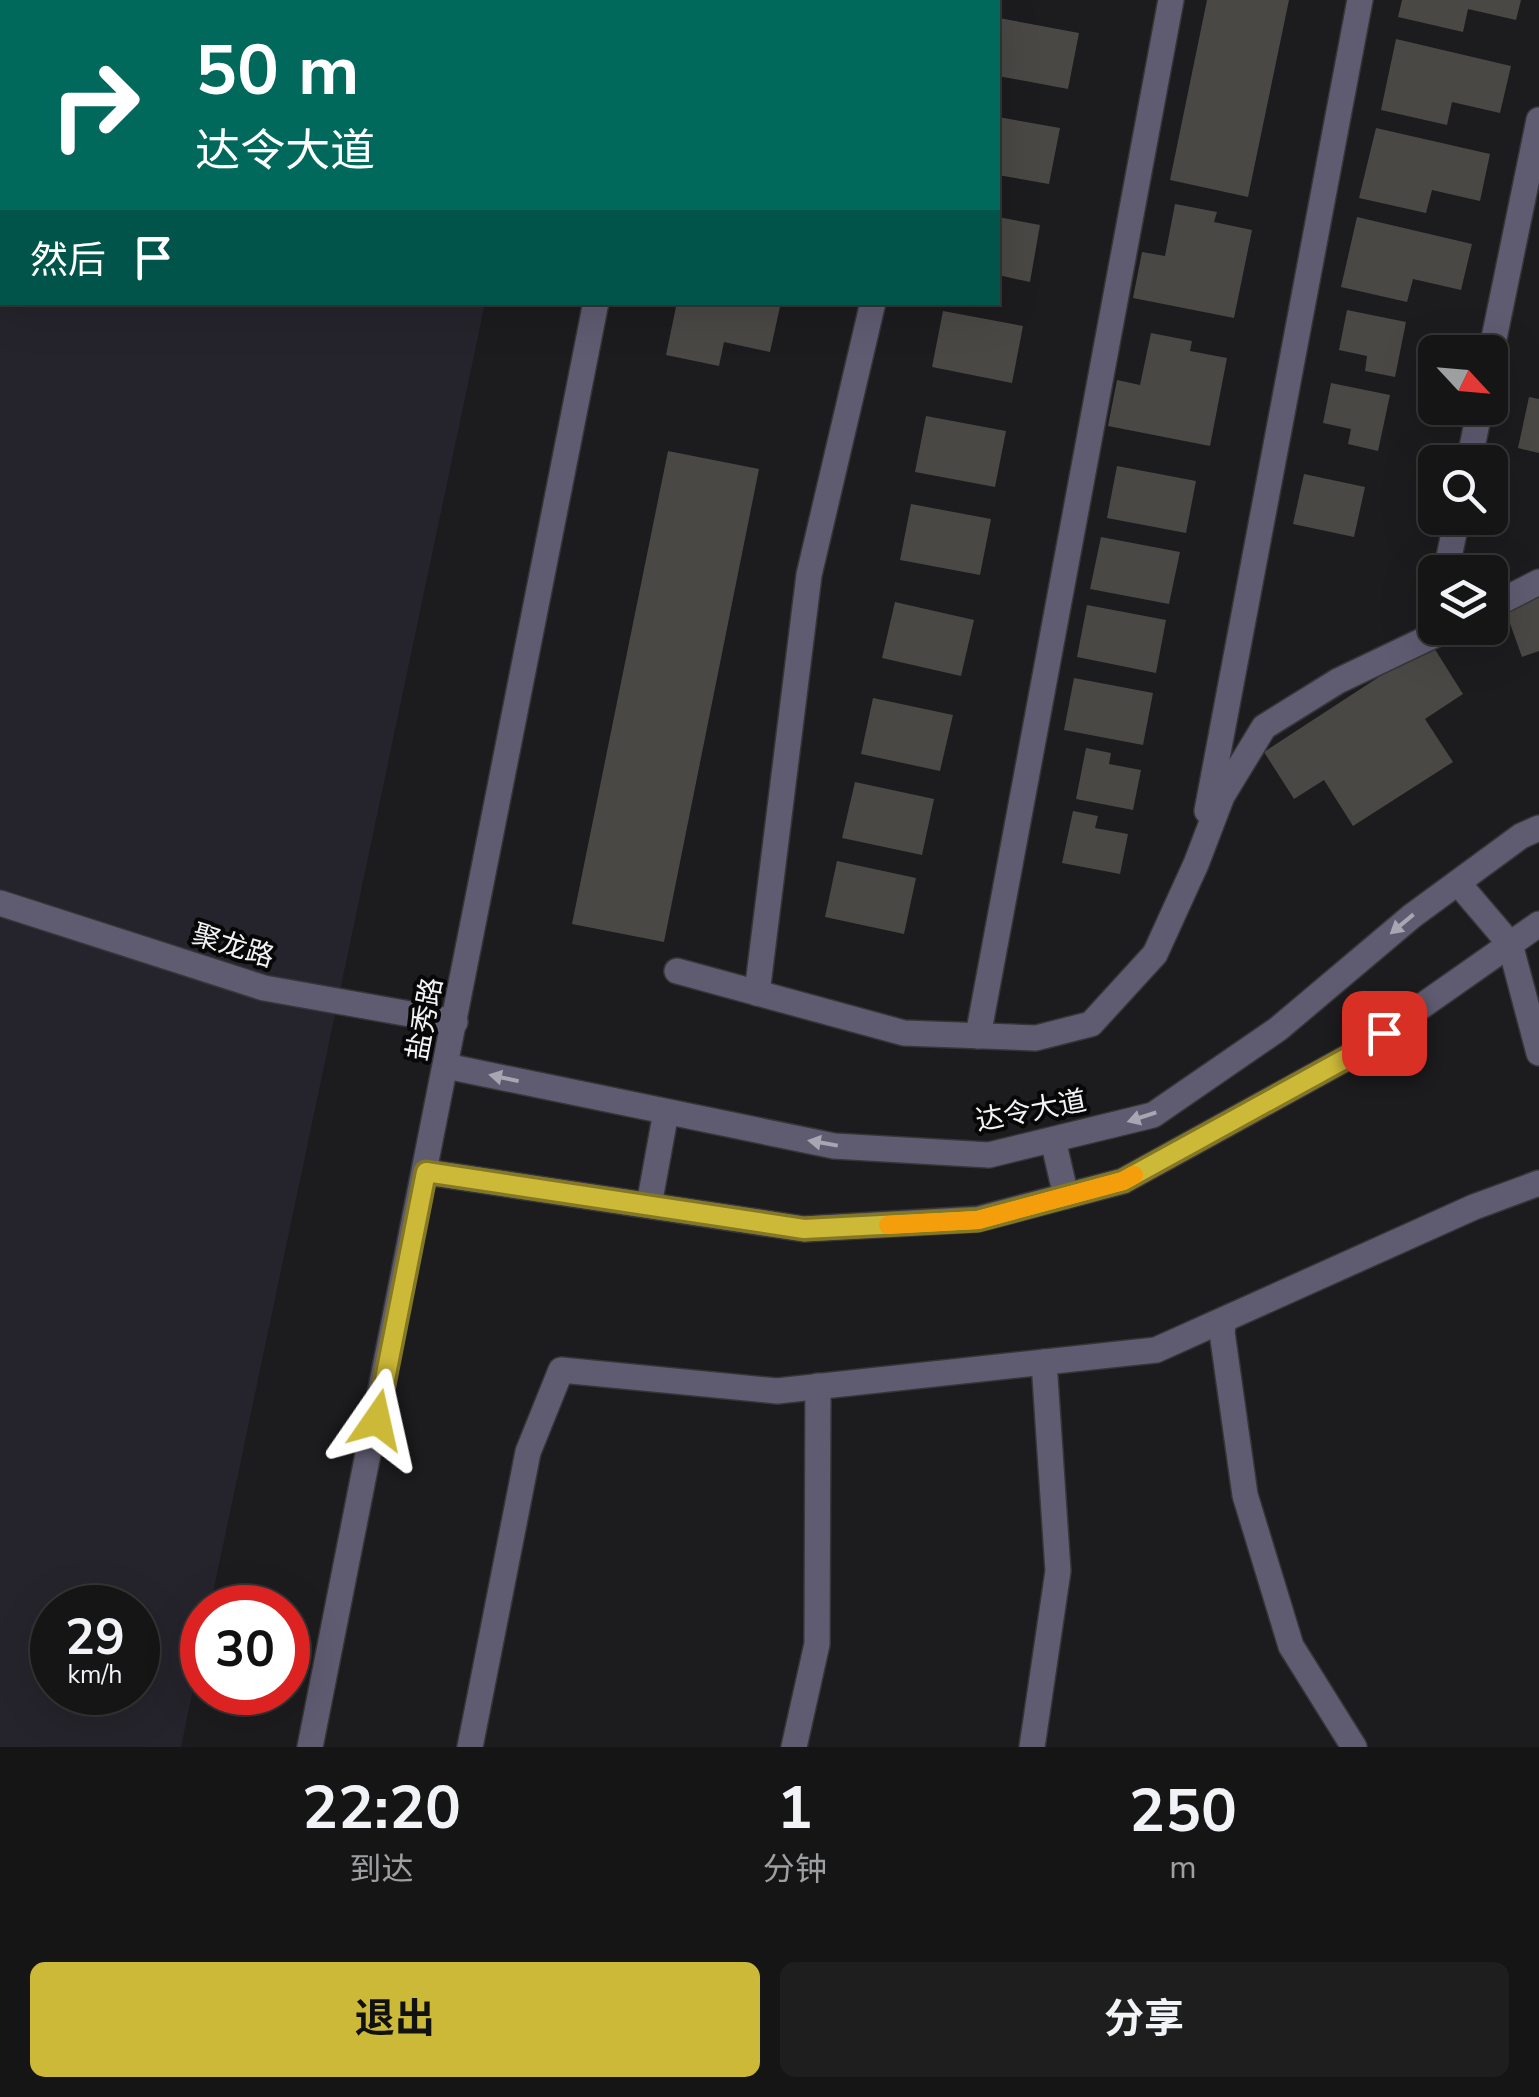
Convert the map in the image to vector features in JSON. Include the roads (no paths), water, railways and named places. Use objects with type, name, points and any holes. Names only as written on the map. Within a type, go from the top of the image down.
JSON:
[{"type":"street","points":[[978,1036],[1171,0]]},
{"type":"street","points":[[1196,864],[1360,0]]},
{"type":"street","points":[[1495,335],[1539,120]]},
{"type":"street","name":"盐秀路","points":[[310,1747],[595,305]]},
{"type":"street","points":[[756,994],[809,575],[873,305]]},
{"type":"street","points":[[1508,598],[1539,582]]},
{"type":"street","points":[[677,972],[904,1034],[1036,1038],[1092,1024],[1156,954],[1222,796],[1264,727],[1418,640]]},
{"type":"street","name":"达令大道","points":[[446,1066],[834,1146],[990,1155],[1153,1115],[1278,1029],[1412,916],[1521,836],[1539,828]]},
{"type":"street","points":[[1458,882],[1510,944],[1539,1053]]},
{"type":"street","name":"聚龙路","points":[[0,903],[264,988],[455,1022]]},
{"type":"street","points":[[426,1172],[804,1229],[978,1220],[1123,1181],[1352,1055],[1539,924]]},
{"type":"street","points":[[648,1205],[666,1112]]},
{"type":"street","points":[[1053,1140],[1066,1196]]},
{"type":"street","points":[[470,1747],[528,1452],[562,1370],[777,1390],[1156,1350],[1474,1207],[1539,1183]]},
{"type":"street","points":[[1224,1320],[1222,1332],[1245,1495],[1291,1646],[1354,1747]]},
{"type":"street","points":[[1032,1747],[1058,1571],[1044,1362]]},
{"type":"street","points":[[794,1747],[817,1644],[818,1386]]}]
